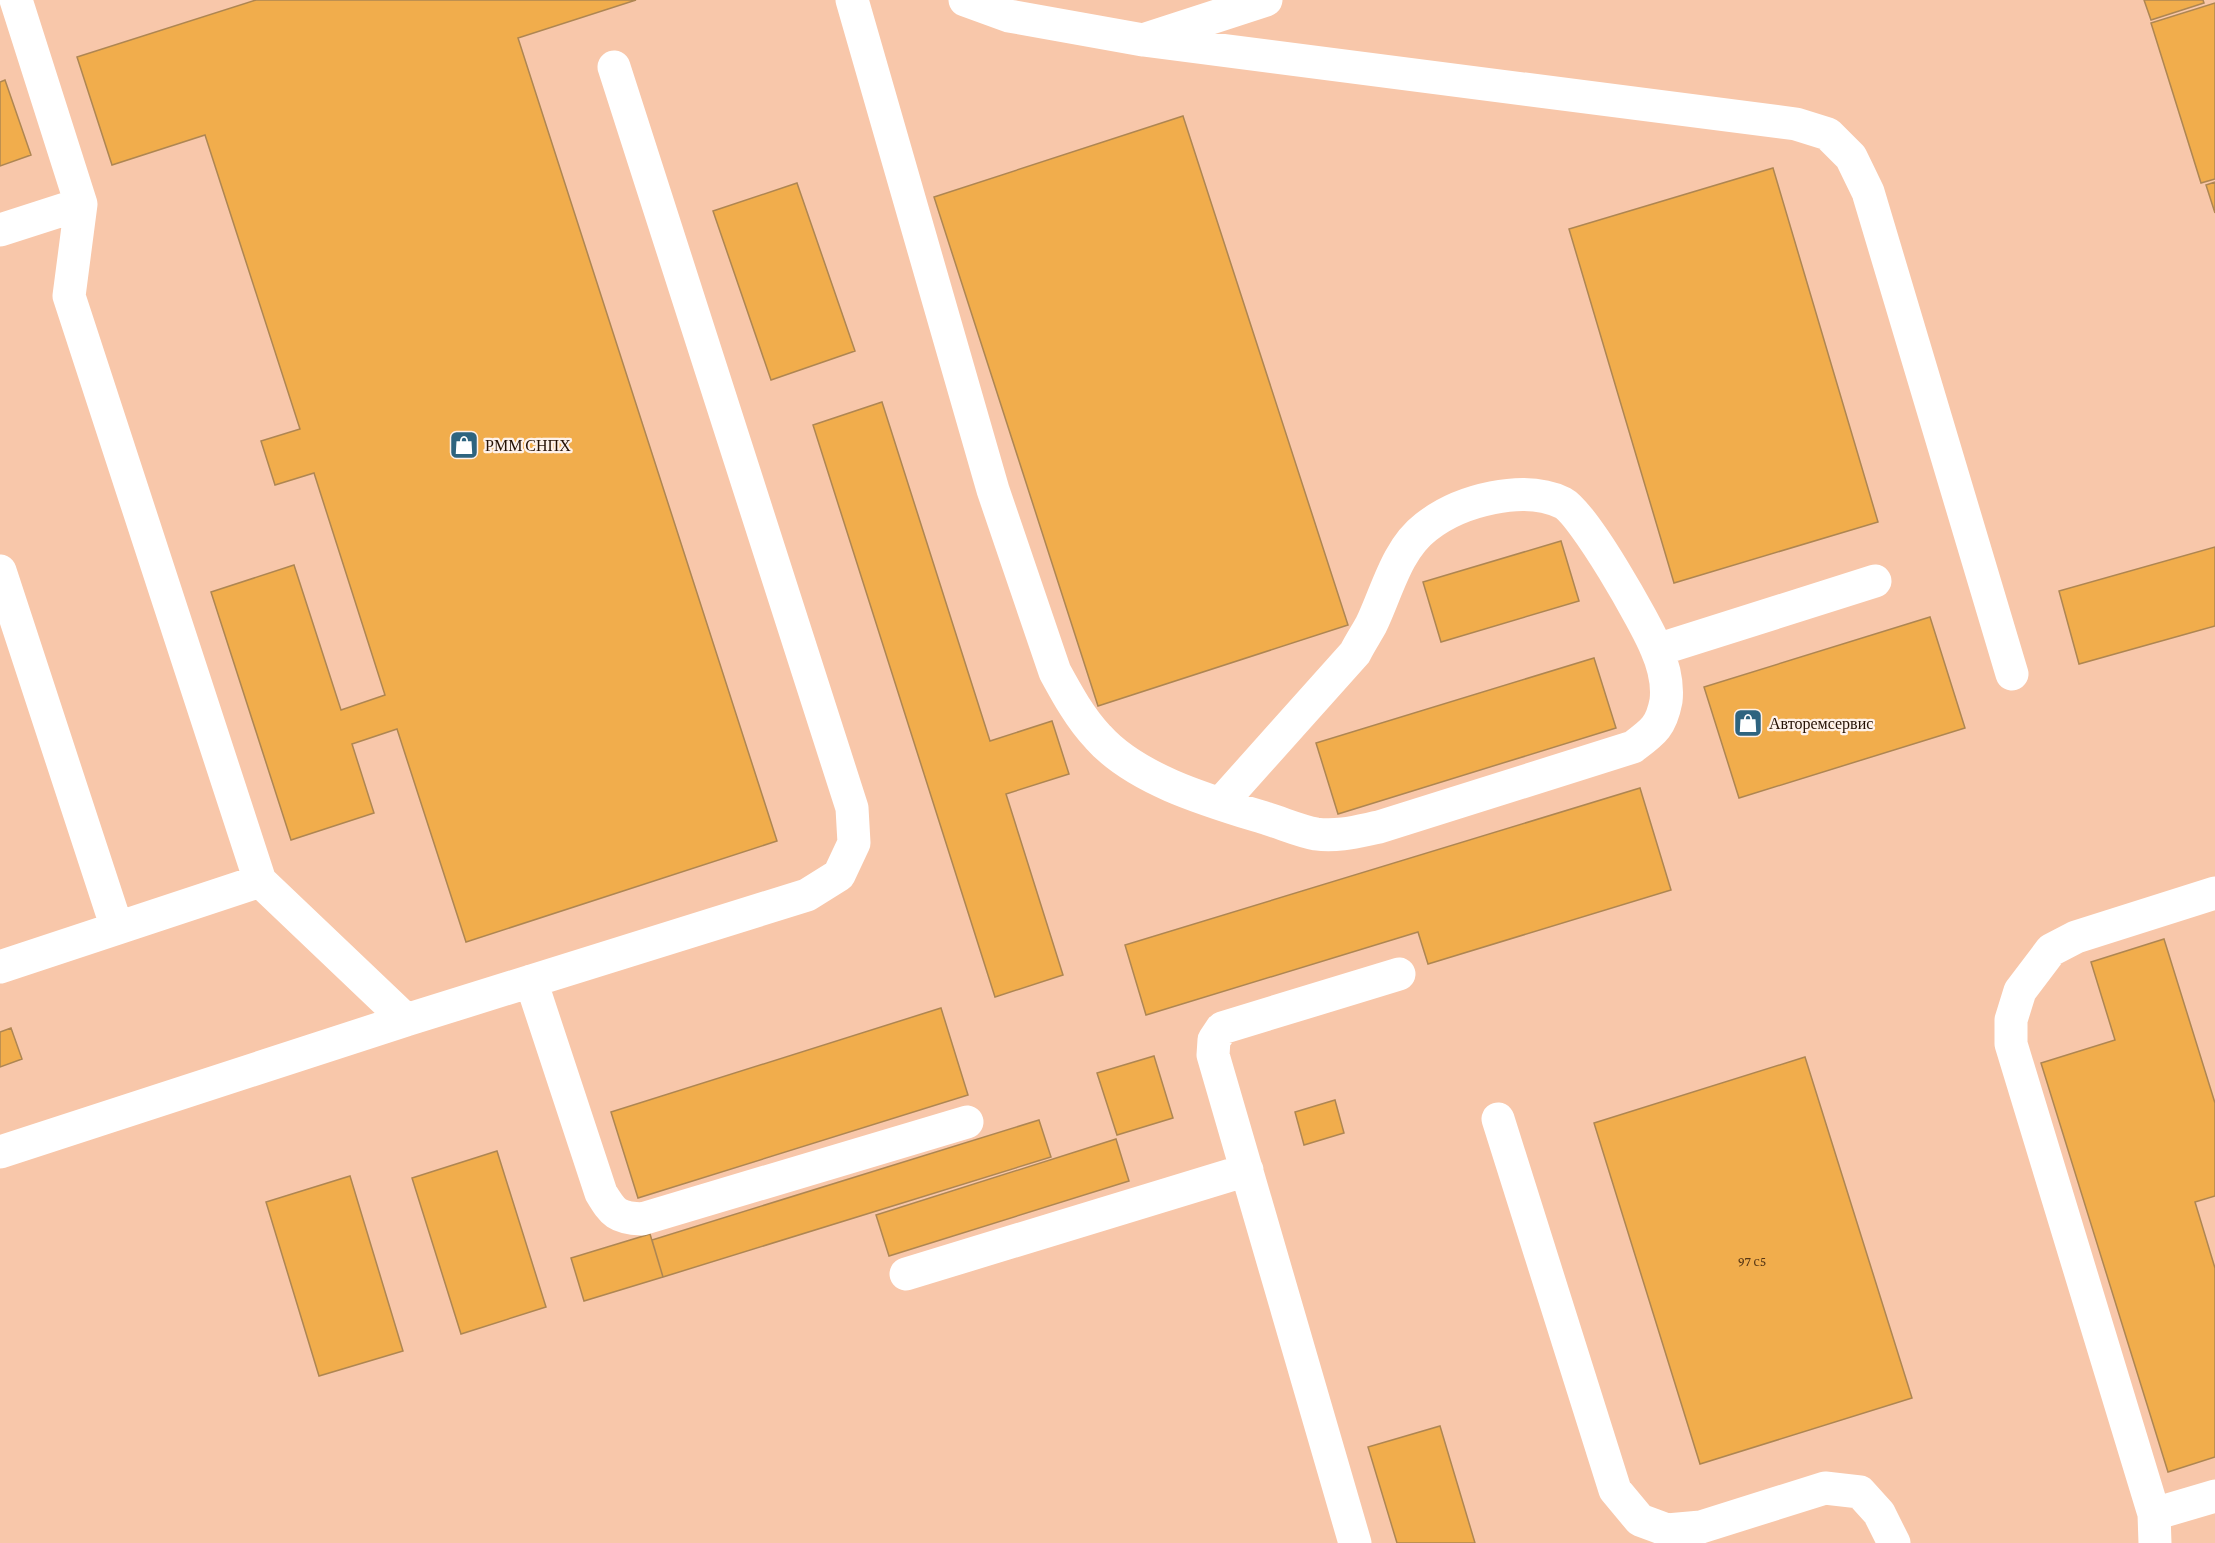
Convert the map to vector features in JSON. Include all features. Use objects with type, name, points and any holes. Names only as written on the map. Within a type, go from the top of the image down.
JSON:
[{"type":"street","points":[[0,4],[14,0],[81,204],[69,296],[260,881],[406,1020]]},
{"type":"street","points":[[852,0],[993,490],[1055,672],[1070,699],[1098,738],[1127,761],[1168,785],[1220,804],[1316,834],[1347,834],[1379,827],[1634,747],[1658,728],[1666,700],[1665,673],[1648,628],[1587,527],[1565,504],[1536,494],[1499,496],[1455,510],[1426,527],[1402,555],[1371,625],[1355,652],[1220,804]]},
{"type":"street","points":[[965,0],[1009,16],[1143,40],[1784,122],[1828,134],[1851,157],[1868,192],[2012,674]]},
{"type":"street","points":[[1143,40],[1266,0]]},
{"type":"street","points":[[0,1152],[406,1020],[807,895],[839,875],[854,843],[852,808],[614,67]]},
{"type":"street","points":[[0,230],[81,204]]},
{"type":"street","points":[[0,570],[117,928]]},
{"type":"street","points":[[1657,650],[1875,581]]},
{"type":"street","points":[[0,967],[260,881]]},
{"type":"street","points":[[2215,892],[2076,937],[2051,950],[2020,991],[2011,1020],[2011,1044],[2155,1529],[2215,1496]]},
{"type":"street","points":[[1355,1543],[1213,1055],[1214,1040],[1222,1028],[1399,975]]},
{"type":"street","points":[[531,981],[601,1193],[612,1211],[626,1219],[642,1219],[967,1122]]},
{"type":"street","points":[[1498,1119],[1615,1490],[1640,1520],[1666,1530],[1701,1527],[1826,1488],[1860,1492],[1879,1513],[1894,1543]]},
{"type":"street","points":[[906,1274],[1247,1170]]},
{"type":"building","points":[[256,0],[636,0],[518,38],[777,841],[466,942],[397,729],[352,744],[374,813],[291,840],[211,592],[294,565],[341,710],[385,695],[314,473],[275,485],[261,441],[300,429],[205,135],[112,165],[77,57]]},
{"type":"building","points":[[2144,0],[2203,0],[2204,3],[2151,20]]},
{"type":"building","points":[[2215,3],[2215,179],[2201,183],[2151,23]]},
{"type":"building","points":[[5,80],[31,155],[0,166],[0,82]]},
{"type":"building","points":[[1183,116],[1348,625],[1098,706],[934,197]]},
{"type":"building","points":[[1773,168],[1878,522],[1674,583],[1569,229]]},
{"type":"building","points":[[2215,182],[2215,213],[2206,185]]},
{"type":"building","points":[[797,183],[855,351],[771,380],[713,211]]},
{"type":"building","points":[[882,402],[990,741],[1052,721],[1069,774],[1006,794],[1063,975],[995,997],[813,425]]},
{"type":"building","points":[[1561,541],[1579,601],[1441,642],[1423,582]]},
{"type":"building","points":[[2215,547],[2215,626],[2079,664],[2059,591]]},
{"type":"building","points":[[1930,617],[1965,728],[1739,798],[1704,687]]},
{"type":"building","points":[[1594,658],[1616,728],[1338,814],[1316,743]]},
{"type":"building","points":[[1640,788],[1671,890],[1428,964],[1418,932],[1146,1015],[1125,945]]},
{"type":"building","points":[[2164,939],[2215,1103],[2215,1196],[2195,1202],[2215,1268],[2215,1457],[2168,1472],[2041,1063],[2115,1040],[2091,962]]},
{"type":"building","points":[[941,1008],[968,1095],[638,1198],[611,1112]]},
{"type":"building","points":[[11,1028],[22,1059],[0,1067],[0,1032]]},
{"type":"building","points":[[1154,1056],[1173,1118],[1117,1135],[1097,1073]]},
{"type":"building","points":[[1805,1057],[1912,1398],[1700,1464],[1594,1123]]},
{"type":"building","points":[[1335,1100],[1344,1133],[1304,1145],[1295,1112]]},
{"type":"building","points":[[1039,1120],[1051,1157],[663,1277],[652,1240]]},
{"type":"building","points":[[1116,1139],[1129,1181],[889,1256],[876,1215]]},
{"type":"building","points":[[497,1151],[546,1307],[461,1334],[412,1178]]},
{"type":"building","points":[[350,1176],[403,1351],[319,1376],[266,1202]]},
{"type":"building","points":[[650,1234],[663,1277],[584,1301],[571,1258]]},
{"type":"building","points":[[1440,1426],[1475,1543],[1397,1543],[1368,1447]]},
{"type":"place","name":"РММ СНПХ","points":[[464,445]]},
{"type":"place","name":"Авторемсервис","points":[[1748,723]]}]
